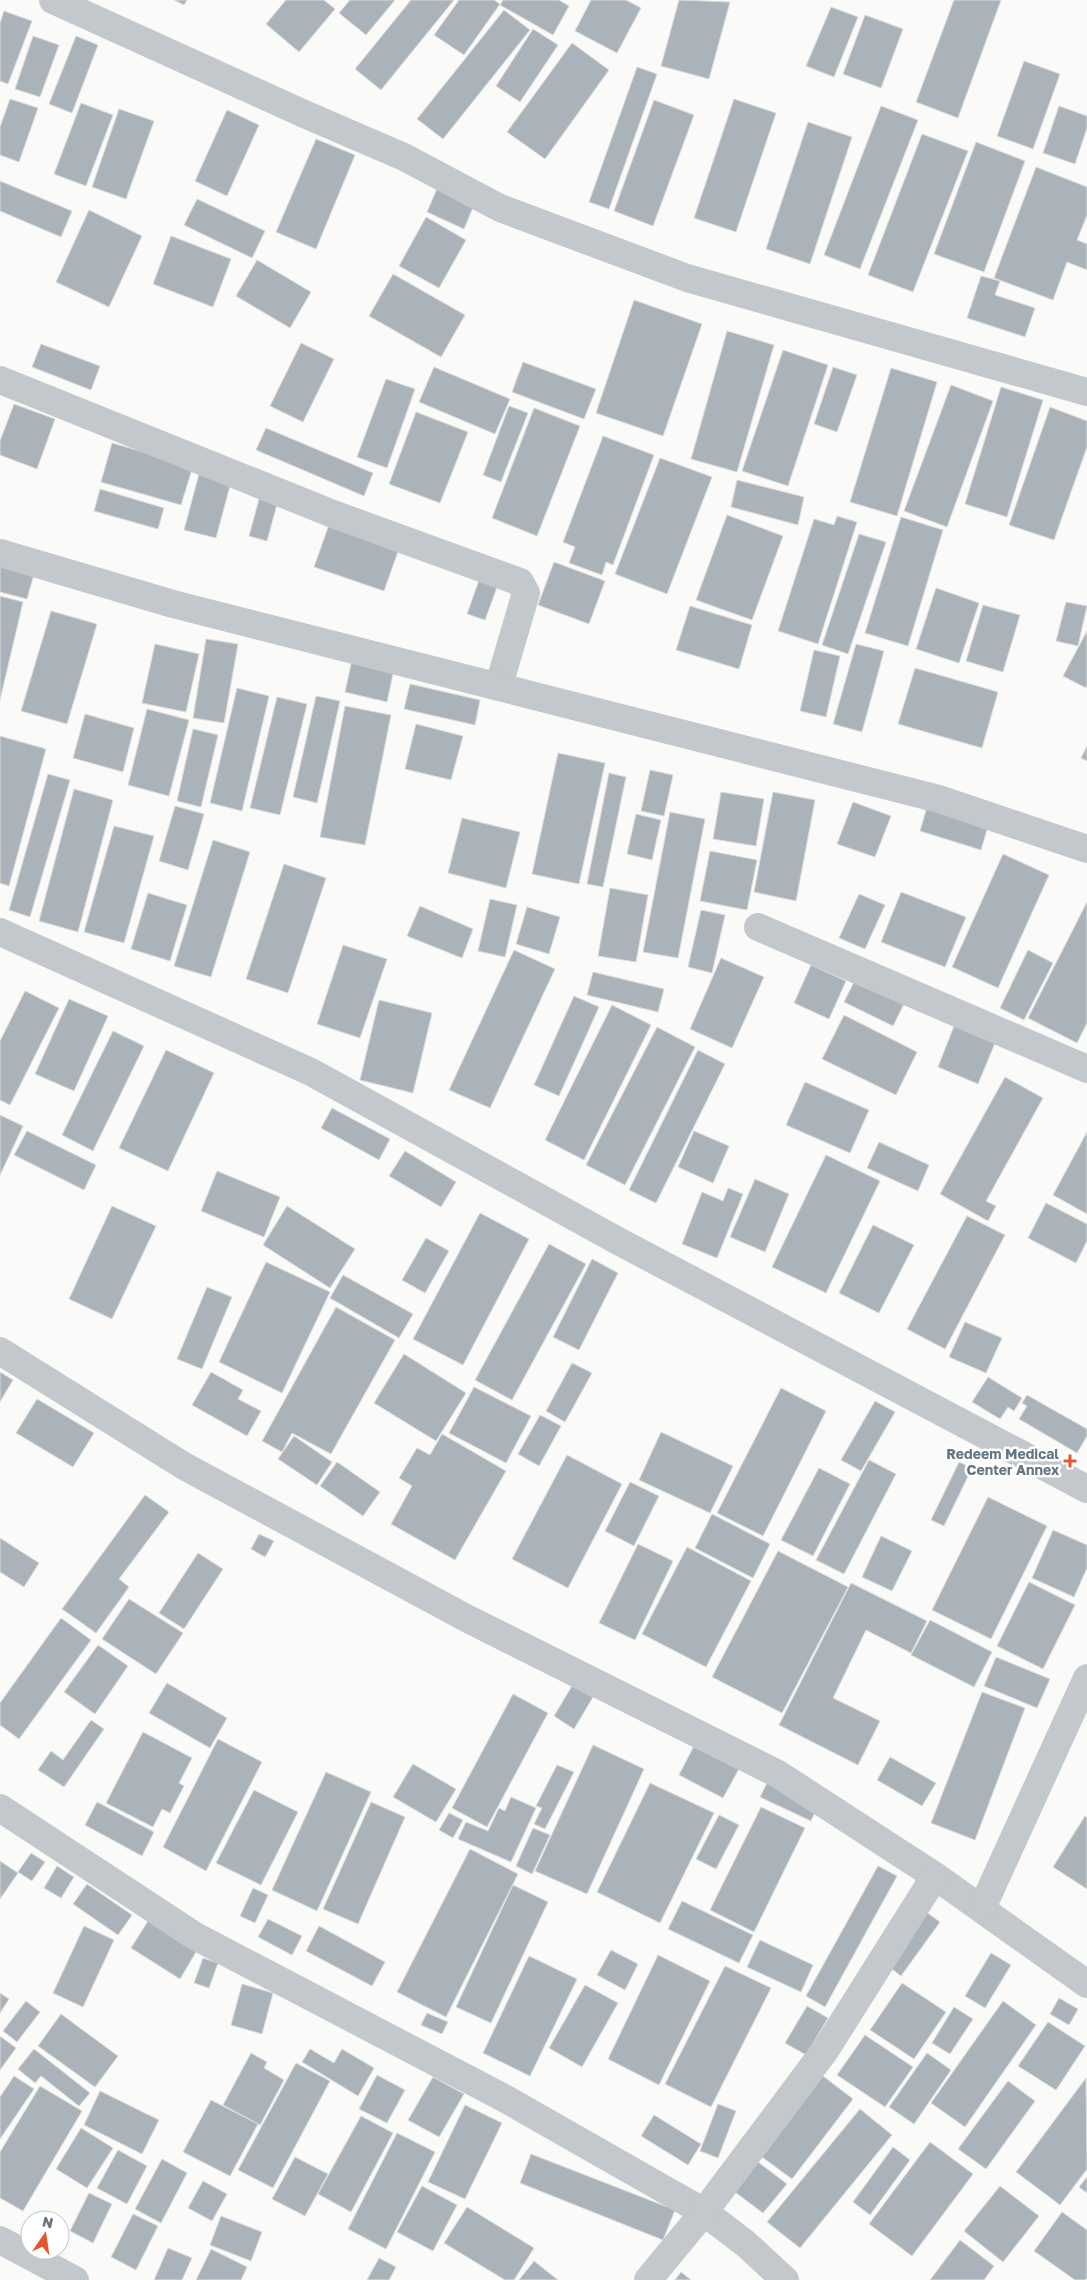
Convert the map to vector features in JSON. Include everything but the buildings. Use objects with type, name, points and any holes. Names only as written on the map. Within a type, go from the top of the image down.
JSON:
[{"type":"street","points":[[53,0],[302,113],[404,156],[500,208],[687,278],[1087,392]]},
{"type":"street","points":[[0,380],[333,514],[520,582],[526,593],[499,686]]},
{"type":"street","points":[[0,553],[174,604],[939,799],[1087,849]]},
{"type":"street","points":[[758,927],[1087,1069]]},
{"type":"street","points":[[0,932],[311,1072],[629,1246],[1087,1489]]},
{"type":"street","points":[[0,1351],[184,1466],[468,1619],[778,1774],[935,1876],[1087,1984]]},
{"type":"street","points":[[982,1908],[1084,1691]]},
{"type":"street","points":[[0,1808],[195,1936],[504,2098],[704,2212],[746,2244],[785,2280]]},
{"type":"street","points":[[648,2280],[704,2212],[826,2049],[935,1876]]},
{"type":"street","points":[[0,2240],[75,2280]]},
{"type":"place","name":"Redeem Medical Center Annex","points":[[1070,1461]]}]
